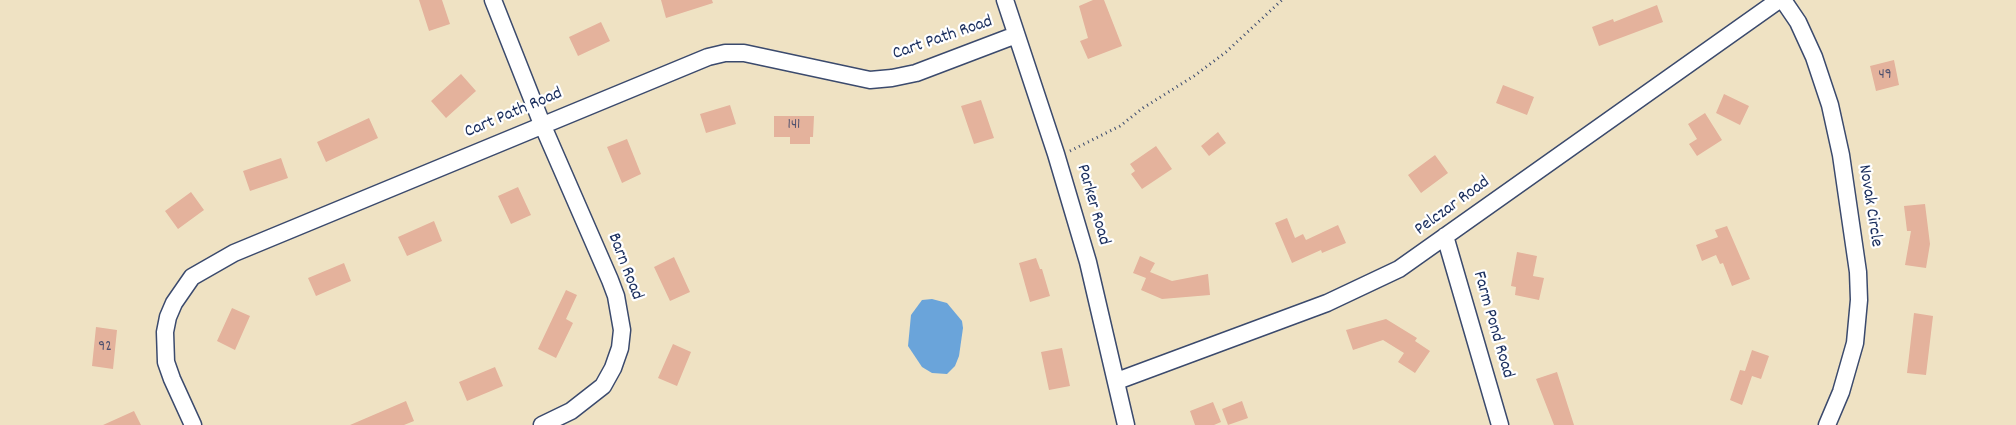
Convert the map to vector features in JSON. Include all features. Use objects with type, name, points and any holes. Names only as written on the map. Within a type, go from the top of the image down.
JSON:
[{"type":"street","name":"Barn Road","points":[[493,0],[542,124],[610,280],[616,296],[622,330],[620,348],[613,368],[603,386],[571,412],[542,425]]},
{"type":"street","name":"Parker Road","points":[[1005,0],[1056,155],[1088,262],[1126,425]]},
{"type":"street","name":"Pelczar Road","points":[[1117,381],[1327,303],[1378,281],[1406,264],[1779,0]]},
{"type":"street","name":"Novak Circle","points":[[1783,0],[1798,22],[1814,57],[1828,98],[1841,155],[1858,272],[1859,300],[1855,343],[1841,392],[1827,425]]},
{"type":"street","name":"Cart Path Road","points":[[193,425],[172,379],[165,347],[167,325],[174,303],[192,277],[234,253],[689,63],[725,53],[744,53],[870,80],[916,73],[1016,35]]},
{"type":"street","name":"Farm Pond Road","points":[[1445,236],[1500,425]]},
{"type":"path","points":[[1056,155],[1081,147],[1101,137],[1194,76],[1226,52],[1282,0]]},
{"type":"water","points":[[932,299],[947,303],[962,321],[963,328],[959,356],[955,366],[947,374],[932,373],[922,367],[908,346],[911,315],[922,300]]},
{"type":"building","points":[[419,0],[442,0],[450,24],[429,31]]},
{"type":"building","points":[[661,0],[712,0],[713,3],[666,18]]},
{"type":"building","points":[[1093,0],[1104,0],[1122,46],[1088,59],[1080,41],[1088,38],[1079,6]]},
{"type":"building","points":[[1657,5],[1663,22],[1599,46],[1592,27],[1613,19],[1614,22]]},
{"type":"building","points":[[601,22],[610,41],[578,56],[569,37]]},
{"type":"building","points":[[1894,60],[1899,85],[1876,91],[1870,66]]},
{"type":"building","points":[[461,74],[476,91],[446,118],[431,101]]},
{"type":"building","points":[[1503,85],[1534,97],[1527,115],[1496,103]]},
{"type":"building","points":[[1724,94],[1749,106],[1740,125],[1716,113]]},
{"type":"building","points":[[981,100],[994,138],[974,144],[961,106]]},
{"type":"building","points":[[730,105],[736,124],[706,133],[700,114]]},
{"type":"building","points":[[1705,113],[1722,140],[1697,156],[1689,144],[1697,139],[1688,124]]},
{"type":"building","points":[[774,116],[814,116],[813,137],[810,137],[810,144],[790,144],[790,137],[774,137]]},
{"type":"building","points":[[369,118],[378,138],[326,162],[317,142]]},
{"type":"building","points":[[1218,132],[1226,143],[1209,156],[1201,146]]},
{"type":"building","points":[[627,139],[641,174],[622,183],[607,147]]},
{"type":"building","points":[[1156,146],[1172,169],[1142,189],[1131,174],[1135,171],[1130,164]]},
{"type":"building","points":[[1435,155],[1448,173],[1421,193],[1408,175]]},
{"type":"building","points":[[281,158],[288,178],[250,191],[243,171]]},
{"type":"building","points":[[518,187],[531,215],[511,224],[498,196]]},
{"type":"building","points":[[191,192],[204,210],[178,229],[165,211]]},
{"type":"building","points":[[1925,204],[1930,244],[1926,268],[1905,265],[1911,231],[1907,231],[1904,206]]},
{"type":"building","points":[[1287,218],[1295,238],[1303,234],[1306,240],[1338,225],[1346,243],[1322,253],[1321,250],[1292,263],[1275,223]]},
{"type":"building","points":[[434,221],[442,241],[407,256],[398,237]]},
{"type":"building","points":[[1727,226],[1750,279],[1732,286],[1723,263],[1720,264],[1716,255],[1702,261],[1696,245],[1718,237],[1715,230]]},
{"type":"building","points":[[1517,252],[1537,256],[1533,276],[1544,278],[1539,300],[1515,295],[1516,287],[1511,286]]},
{"type":"building","points":[[1140,256],[1155,263],[1150,272],[1172,281],[1208,274],[1210,295],[1162,299],[1141,290],[1146,278],[1133,273]]},
{"type":"building","points":[[674,257],[690,292],[670,301],[654,267]]},
{"type":"building","points":[[1036,258],[1040,269],[1042,269],[1050,296],[1030,302],[1019,263]]},
{"type":"building","points":[[344,263],[351,281],[316,296],[308,278]]},
{"type":"building","points":[[566,290],[577,295],[566,319],[573,323],[556,358],[538,349]]},
{"type":"building","points":[[232,308],[250,316],[235,350],[217,341]]},
{"type":"building","points":[[1914,313],[1933,316],[1926,375],[1907,373]]},
{"type":"building","points":[[1386,319],[1417,338],[1415,341],[1430,351],[1415,373],[1398,362],[1404,353],[1383,340],[1353,350],[1346,330]]},
{"type":"building","points":[[96,327],[117,330],[113,369],[92,366]]},
{"type":"building","points":[[673,344],[691,352],[677,386],[658,378]]},
{"type":"building","points":[[1062,348],[1070,386],[1049,390],[1041,352]]},
{"type":"building","points":[[1752,350],[1769,356],[1761,379],[1752,376],[1742,405],[1730,400],[1740,370],[1745,371]]},
{"type":"building","points":[[495,367],[503,386],[467,401],[459,382]]},
{"type":"building","points":[[1557,372],[1574,425],[1554,425],[1536,379]]},
{"type":"building","points":[[406,401],[414,421],[404,425],[350,425]]},
{"type":"building","points":[[1242,401],[1248,418],[1228,425],[1222,409]]},
{"type":"building","points":[[1213,402],[1221,422],[1214,425],[1195,425],[1190,411]]},
{"type":"building","points":[[134,411],[141,425],[103,425]]}]
